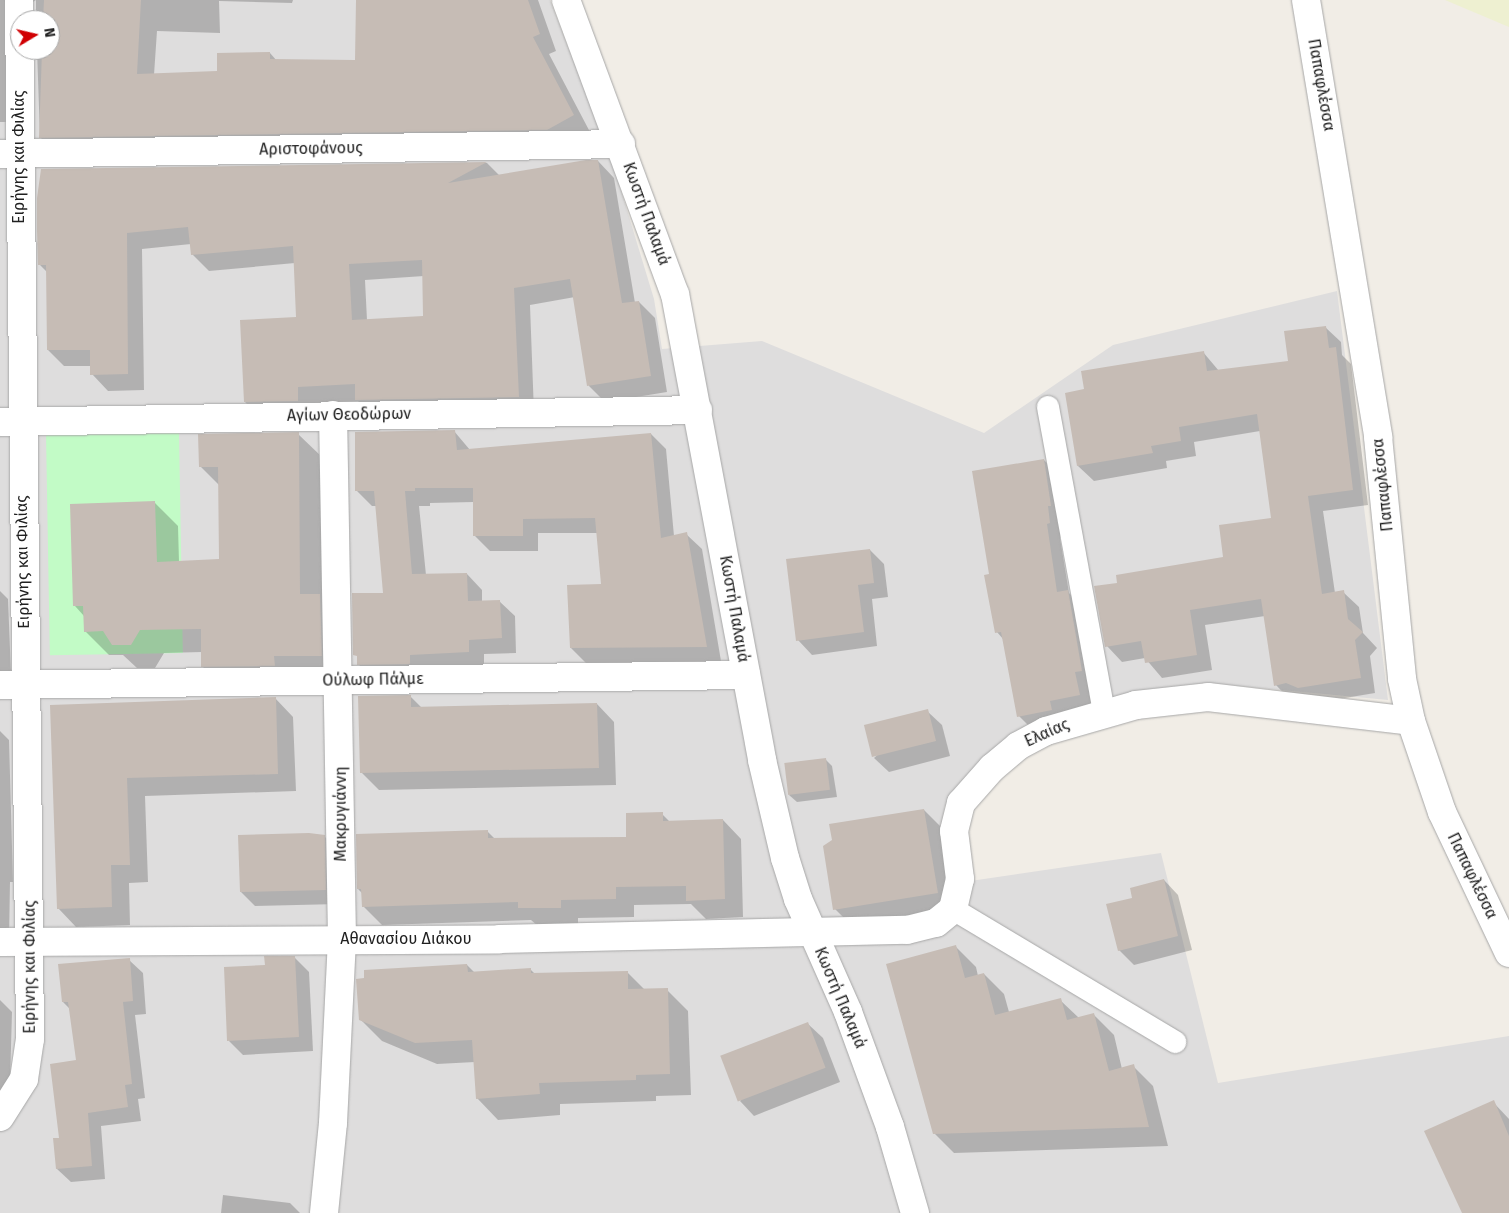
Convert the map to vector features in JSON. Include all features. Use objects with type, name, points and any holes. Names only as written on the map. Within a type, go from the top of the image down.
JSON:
[{"type":"street","name":"Ειρήνης και Φιλίας","points":[[0,1117],[27,1069],[31,942],[13,685],[9,154],[19,0]]},
{"type":"street","name":"Κωστή Παλαμά","points":[[566,0],[622,144],[675,294],[773,813],[798,899],[848,1012],[901,1157],[915,1213]]},
{"type":"street","name":"Παπαφλέσσα","points":[[1306,0],[1378,437],[1402,679],[1411,721],[1442,812],[1509,953]]},
{"type":"street","name":"Αριστοφάνους","points":[[9,154],[622,144]]},
{"type":"street","name":"Αγίων Θεοδώρων","points":[[10,422],[698,410]]},
{"type":"street","name":"Μακρυγιάννη","points":[[324,1213],[335,1105],[342,939],[340,681],[333,415]]},
{"type":"street","name":"Ούλωφ Πάλμε","points":[[13,685],[746,675]]},
{"type":"street","name":"Ελαίας","points":[[953,909],[960,879],[954,823],[964,798],[992,768],[1032,738],[1104,712],[1174,699],[1216,697],[1411,721]]},
{"type":"street","points":[[811,932],[898,931],[924,927],[946,918],[953,909]]},
{"type":"street","name":"Αθανασίου Διάκου","points":[[0,942],[811,932]]},
{"type":"lane","points":[[1048,407],[1104,712]]},
{"type":"lane","points":[[953,909],[1175,1042]]},
{"type":"shaded area","points":[[0,0],[550,0],[613,164],[654,299],[662,349],[762,341],[984,433],[1113,345],[1337,291],[1388,700],[1205,683],[1119,695],[1055,718],[971,774],[945,806],[941,827],[950,884],[1161,853],[1218,1083],[1509,1036],[1509,1213],[0,1213]]},
{"type":"green space","points":[[1445,0],[1509,0],[1509,27]]},
{"type":"green space","points":[[179,433],[183,653],[50,655],[46,435]]},
{"type":"building","points":[[44,0],[141,0],[137,74],[217,71],[217,53],[270,52],[270,59],[355,60],[356,0],[528,0],[540,34],[533,37],[574,115],[547,130],[39,138],[42,60],[60,60],[60,10],[44,10]]},
{"type":"building","points":[[586,160],[598,160],[622,303],[639,301],[651,376],[587,386],[570,279],[514,288],[519,397],[355,400],[355,384],[298,387],[298,401],[244,402],[240,320],[296,317],[293,246],[191,255],[188,227],[127,233],[128,374],[90,375],[90,350],[47,350],[46,265],[38,265],[37,198],[41,169],[487,162],[448,183]],"holes":[[[422,260],[423,316],[352,320],[349,264]]]},
{"type":"building","points":[[1326,326],[1329,348],[1336,347],[1353,490],[1308,496],[1322,594],[1344,590],[1348,619],[1363,632],[1355,640],[1361,678],[1298,688],[1286,683],[1274,686],[1261,599],[1190,610],[1197,655],[1145,663],[1141,641],[1105,647],[1094,586],[1117,583],[1116,575],[1223,557],[1219,525],[1271,518],[1257,414],[1179,427],[1181,441],[1151,446],[1153,453],[1077,466],[1065,393],[1084,389],[1081,371],[1204,351],[1207,371],[1288,361],[1284,331]]},
{"type":"building","points":[[455,430],[457,450],[651,433],[661,538],[687,532],[707,647],[570,648],[567,585],[601,584],[595,518],[523,519],[523,536],[473,536],[473,488],[415,488],[415,491],[405,491],[412,574],[467,573],[468,601],[500,600],[502,638],[469,640],[469,652],[410,655],[410,664],[357,665],[357,656],[353,655],[352,593],[383,593],[374,491],[355,491],[355,432]]},
{"type":"building","points":[[299,432],[300,594],[320,594],[322,656],[274,656],[275,666],[201,667],[201,629],[140,630],[131,645],[112,645],[103,631],[84,632],[83,606],[73,606],[70,504],[155,501],[157,562],[219,559],[218,467],[199,467],[198,434]]},
{"type":"building","points":[[1044,459],[1051,506],[1048,506],[1050,523],[1047,524],[1057,592],[1068,590],[1082,671],[1075,672],[1080,695],[1050,701],[1052,710],[1017,717],[1001,632],[995,633],[984,575],[989,574],[972,471]]},
{"type":"building","points":[[870,549],[874,583],[858,585],[864,632],[796,641],[786,559]]},
{"type":"building","points":[[411,695],[411,707],[597,703],[599,768],[360,773],[358,696]]},
{"type":"building","points":[[276,697],[278,774],[127,778],[130,865],[111,865],[112,907],[57,909],[50,705]]},
{"type":"building","points":[[928,709],[936,741],[872,757],[864,725]]},
{"type":"building","points":[[826,758],[830,790],[788,795],[784,763]]},
{"type":"building","points":[[924,809],[938,893],[833,910],[823,846],[832,840],[829,824]]},
{"type":"building","points":[[663,812],[663,821],[723,819],[725,899],[686,901],[686,886],[616,887],[616,899],[561,900],[561,908],[518,908],[518,902],[362,907],[361,889],[357,889],[356,834],[488,830],[488,838],[626,837],[626,813]]},
{"type":"building","points":[[309,833],[325,835],[326,890],[240,892],[238,835]]},
{"type":"building","points":[[1164,879],[1178,936],[1118,951],[1106,904],[1132,898],[1130,888]]},
{"type":"building","points":[[956,945],[965,978],[984,973],[995,1015],[1061,998],[1067,1020],[1094,1013],[1109,1071],[1134,1064],[1149,1127],[933,1134],[886,964]]},
{"type":"building","points":[[264,956],[295,956],[299,1037],[227,1041],[224,967],[265,965]]},
{"type":"building","points":[[130,958],[133,1001],[123,1002],[132,1084],[125,1085],[128,1107],[88,1113],[92,1166],[56,1169],[53,1138],[59,1138],[50,1064],[76,1060],[68,1002],[62,1002],[58,964]]},
{"type":"building","points":[[467,964],[468,972],[531,968],[531,973],[628,971],[628,989],[668,988],[670,1074],[636,1075],[636,1080],[539,1083],[540,1094],[476,1099],[472,1040],[415,1043],[359,1020],[356,979],[364,978],[364,970]]},
{"type":"building","points":[[808,1022],[826,1068],[738,1101],[720,1056]]},
{"type":"building","points":[[1494,1100],[1509,1136],[1509,1213],[1462,1213],[1424,1131]]}]
